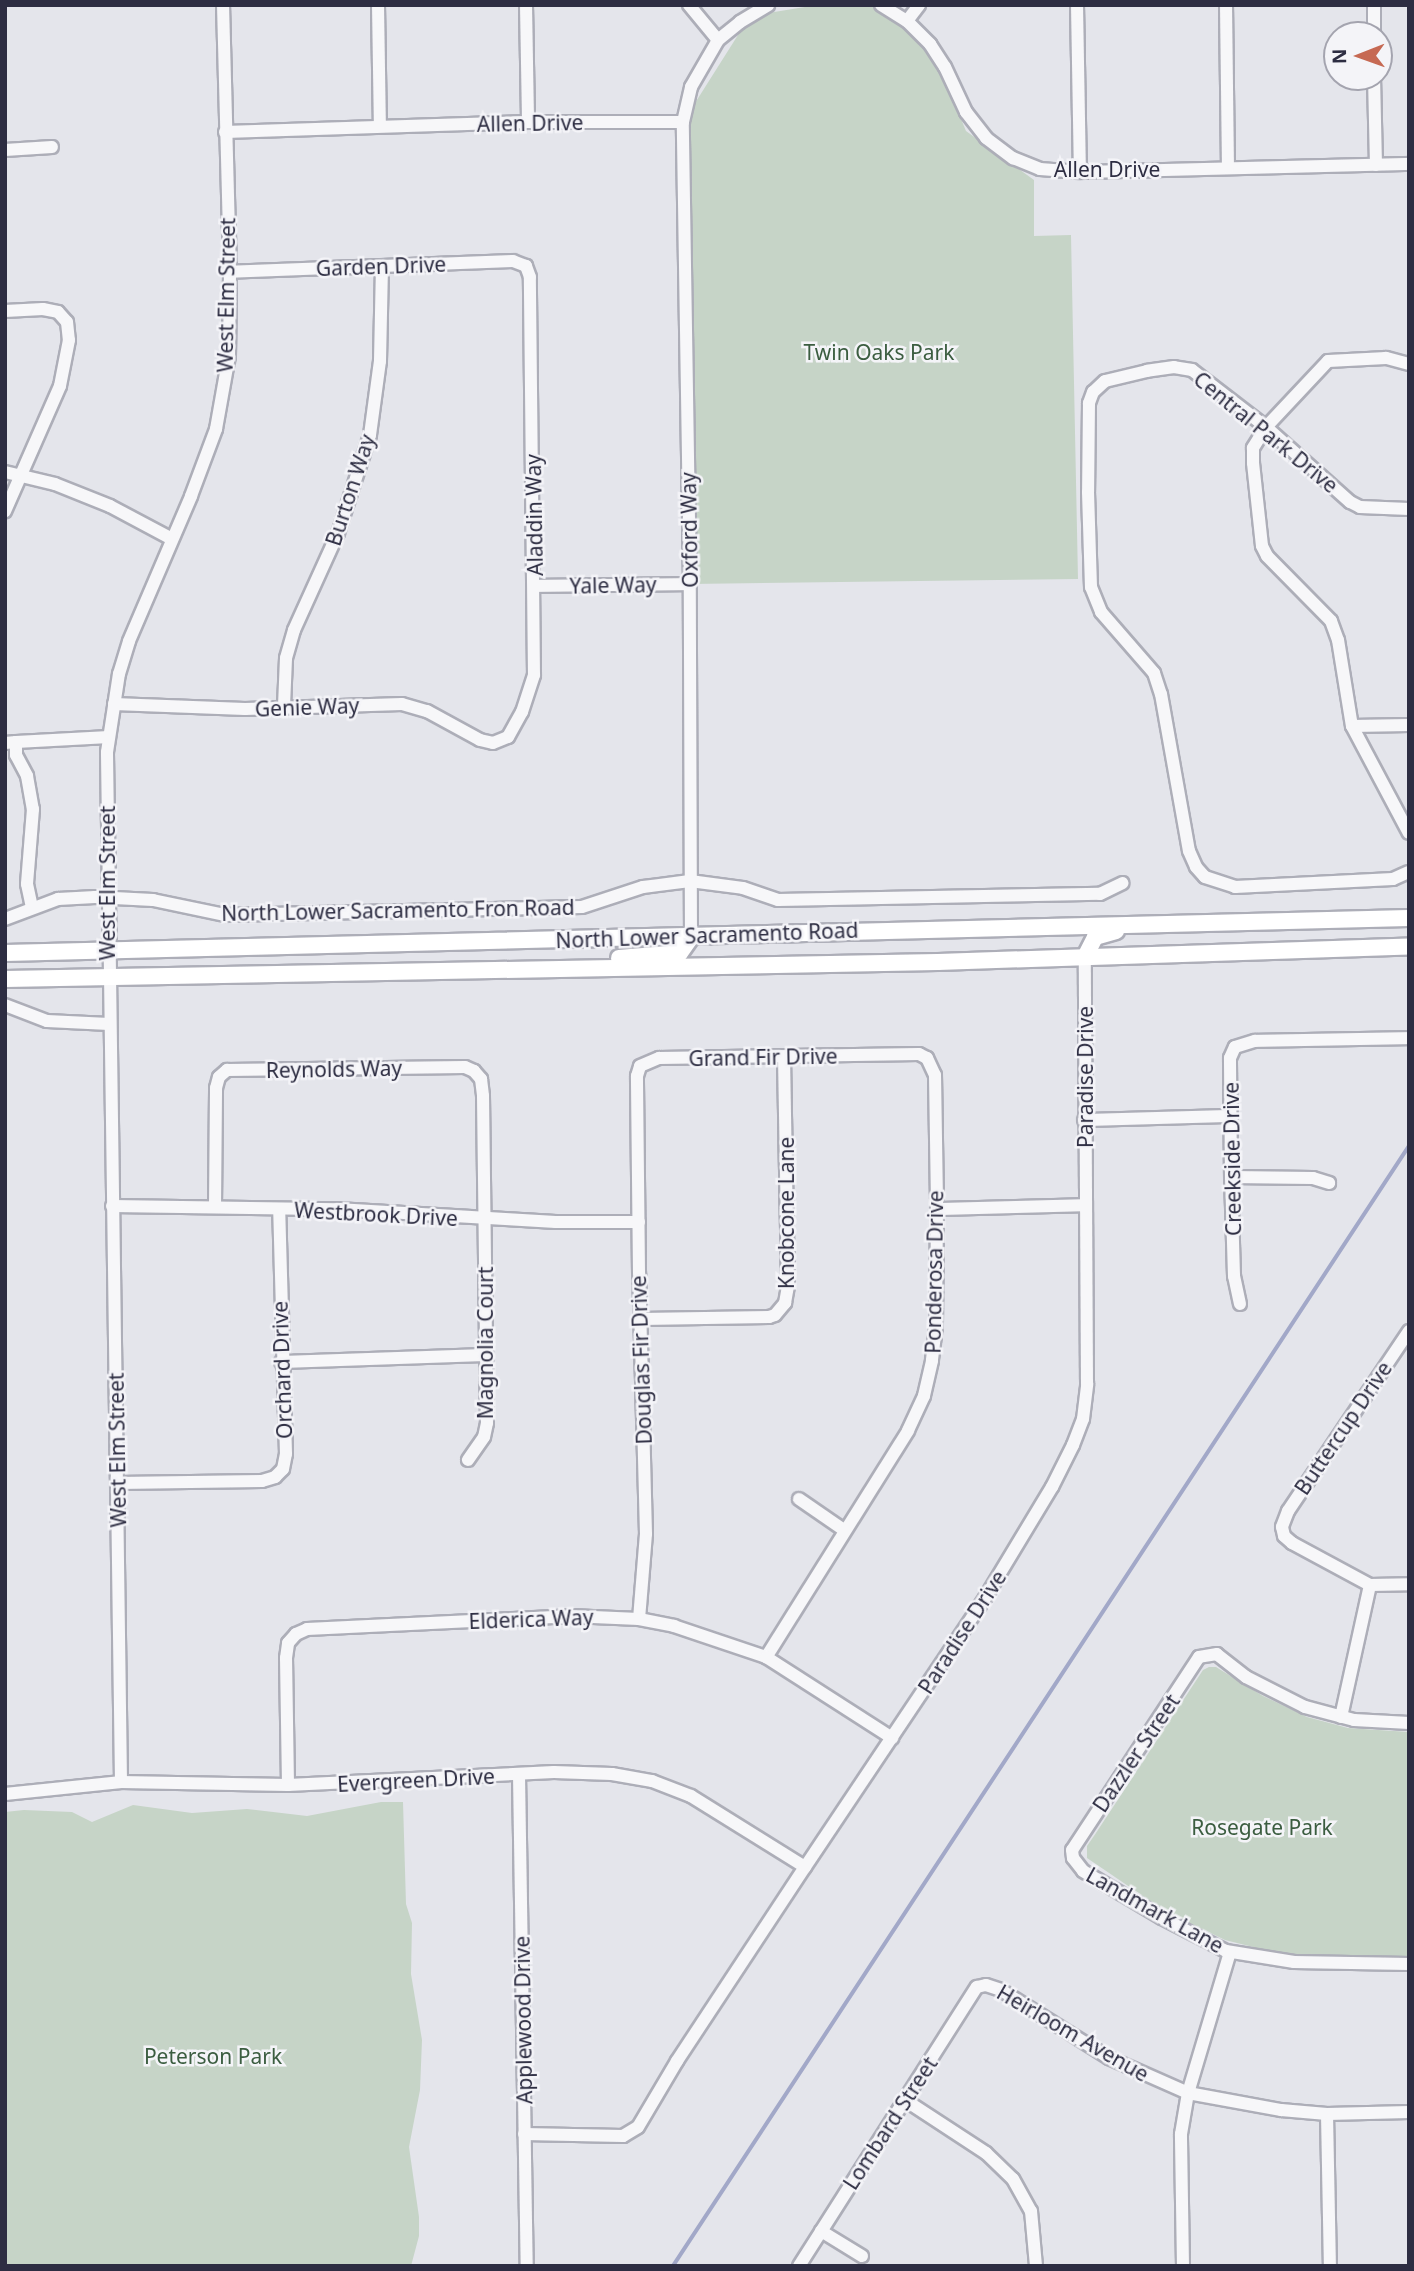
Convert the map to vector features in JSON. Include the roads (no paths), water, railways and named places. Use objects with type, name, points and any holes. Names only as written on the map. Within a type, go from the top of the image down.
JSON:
[{"type":"main road","name":"North Lower Sacramento Road","points":[[5,953],[1409,918]]},
{"type":"main road","points":[[1085,957],[1095,937],[1135,926]]},
{"type":"main road","points":[[563,970],[591,959],[680,953],[691,937]]},
{"type":"main road","name":"North Lower Sacramento Road","points":[[5,979],[563,970],[1409,946]]},
{"type":"street","name":"West Elm Street","points":[[121,1782],[108,976],[109,737],[129,641],[191,496],[218,418],[229,356],[230,272],[223,5]]},
{"type":"street","points":[[378,5],[380,126]]},
{"type":"street","points":[[526,5],[528,122]]},
{"type":"street","points":[[689,5],[718,40]]},
{"type":"street","points":[[683,122],[691,87],[718,40],[740,22],[768,5]]},
{"type":"street","name":"Allen Drive","points":[[881,5],[907,21],[945,67],[966,112],[986,138],[1013,158],[1040,169],[1080,172],[1409,164]]},
{"type":"street","points":[[907,21],[919,5]]},
{"type":"street","points":[[1077,5],[1080,172]]},
{"type":"street","points":[[1226,5],[1228,168]]},
{"type":"street","points":[[1374,91],[1376,165]]},
{"type":"street","name":"Allen Drive","points":[[225,132],[528,122],[683,122]]},
{"type":"street","name":"Oxford Way","points":[[683,122],[690,584],[691,937]]},
{"type":"street","points":[[5,150],[52,147]]},
{"type":"street","name":"Garden Drive","points":[[230,272],[513,261],[520,262],[528,270]]},
{"type":"street","name":"Burton Way","points":[[284,706],[286,658],[294,630],[338,533],[370,435],[380,361],[382,266]]},
{"type":"street","name":"Aladdin Way","points":[[493,743],[508,737],[522,712],[534,675],[536,586],[528,270]]},
{"type":"street","points":[[5,311],[43,309],[58,312],[67,322],[68,330],[60,386],[5,511]]},
{"type":"street","points":[[1409,364],[1386,358],[1328,361],[1266,427],[1254,448],[1253,463],[1262,545],[1267,555],[1331,621],[1338,640],[1352,726],[1409,833]]},
{"type":"street","name":"Central Park Drive","points":[[1409,509],[1360,507],[1350,502],[1266,427],[1192,370],[1174,367],[1147,371],[1105,381],[1093,392],[1089,404],[1088,480],[1091,587],[1101,612],[1154,673],[1161,694],[1189,851],[1196,867],[1205,877],[1219,884],[1235,887],[1393,879],[1409,872]]},
{"type":"street","points":[[5,472],[23,474],[110,506],[172,539]]},
{"type":"street","name":"Yale Way","points":[[536,586],[690,584]]},
{"type":"street","name":"Genie Way","points":[[114,704],[176,708],[411,706],[480,740],[493,743]]},
{"type":"street","points":[[1352,726],[1409,725]]},
{"type":"street","points":[[32,907],[27,884],[33,809],[27,776],[11,742],[109,737]]},
{"type":"street","name":"North Lower Sacramento Fron Road","points":[[5,919],[58,899],[109,897],[153,900],[225,915],[582,907],[643,887],[690,881],[743,888],[778,900],[1100,894],[1123,883]]},
{"type":"street","name":"Paradise Drive","points":[[524,2134],[623,2136],[638,2127],[677,2062],[985,1598],[1052,1487],[1073,1446],[1083,1419],[1087,1384],[1085,957]]},
{"type":"street","points":[[5,1005],[47,1021],[109,1024]]},
{"type":"street","name":"Creekside Drive","points":[[1240,1304],[1234,1276],[1231,1177],[1230,1058],[1235,1047],[1240,1043],[1267,1040],[1409,1038]]},
{"type":"street","name":"Grand Fir Drive","points":[[637,1100],[637,1076],[640,1066],[646,1061],[923,1056]]},
{"type":"street","name":"Ponderosa Drive","points":[[766,1657],[908,1431],[924,1396],[936,1327],[937,1209],[935,1075],[932,1065],[923,1056]]},
{"type":"street","name":"Knobcone Lane","points":[[641,1320],[769,1317],[775,1315],[785,1303],[788,1286],[784,1057]]},
{"type":"street","name":"Reynolds Way","points":[[215,1207],[216,1100],[219,1077],[227,1070],[465,1067],[474,1071]]},
{"type":"street","name":"Magnolia Court","points":[[468,1460],[484,1437],[486,1355],[483,1097],[481,1079],[474,1071]]},
{"type":"street","name":"Douglas Fir Drive","points":[[637,1100],[646,1534],[639,1619]]},
{"type":"street","points":[[1084,1120],[1230,1116]]},
{"type":"street","points":[[1231,1177],[1313,1178],[1329,1183]]},
{"type":"street","points":[[937,1209],[1085,1205]]},
{"type":"street","name":"Westbrook Drive","points":[[113,1206],[337,1209],[484,1219],[639,1222]]},
{"type":"street","name":"Orchard Drive","points":[[118,1483],[262,1481],[275,1478],[283,1469],[286,1454],[281,1362],[279,1210]]},
{"type":"street","name":"Buttercup Drive","points":[[1370,1585],[1299,1548],[1284,1536],[1282,1527],[1288,1511],[1409,1331]]},
{"type":"street","points":[[281,1362],[486,1355]]},
{"type":"street","points":[[799,1499],[844,1530]]},
{"type":"street","points":[[1409,1584],[1370,1585],[1341,1717],[1409,1723]]},
{"type":"street","name":"Elderica Way","points":[[288,1786],[286,1658],[288,1643],[301,1631],[570,1616],[639,1619],[674,1626],[766,1657],[892,1738]]},
{"type":"street","name":"Dazzler Street","points":[[1073,1858],[1076,1843],[1182,1684],[1192,1662],[1208,1654],[1217,1654],[1247,1677],[1305,1707],[1341,1717]]},
{"type":"street","name":"Evergreen Drive","points":[[5,1794],[121,1782],[288,1786],[554,1772],[612,1774],[661,1784],[720,1811],[805,1867]]},
{"type":"street","name":"Applewood Drive","points":[[519,1775],[527,2266]]},
{"type":"street","name":"Landmark Lane","points":[[1073,1858],[1083,1871],[1162,1919],[1230,1952],[1294,1962],[1409,1964]]},
{"type":"street","points":[[1183,2266],[1181,2134],[1188,2093],[1230,1952]]},
{"type":"street","name":"Heirloom Avenue","points":[[986,1985],[1001,1990],[1109,2058],[1188,2093],[1267,2108],[1327,2114],[1409,2112]]},
{"type":"street","name":"Lombard Street","points":[[799,2266],[977,1987],[986,1985]]},
{"type":"street","points":[[905,2100],[986,2153],[1013,2179],[1031,2211],[1036,2266]]},
{"type":"street","points":[[1327,2114],[1330,2266]]},
{"type":"street","points":[[821,2231],[862,2256]]},
{"type":"waterway","points":[[673,2266],[1409,1146]]},
{"type":"park label","name":"Twin Oaks Park","points":[[879,352]]},
{"type":"park label","name":"Rosegate Park","points":[[1262,1827]]},
{"type":"park label","name":"Peterson Park","points":[[213,2056]]}]
